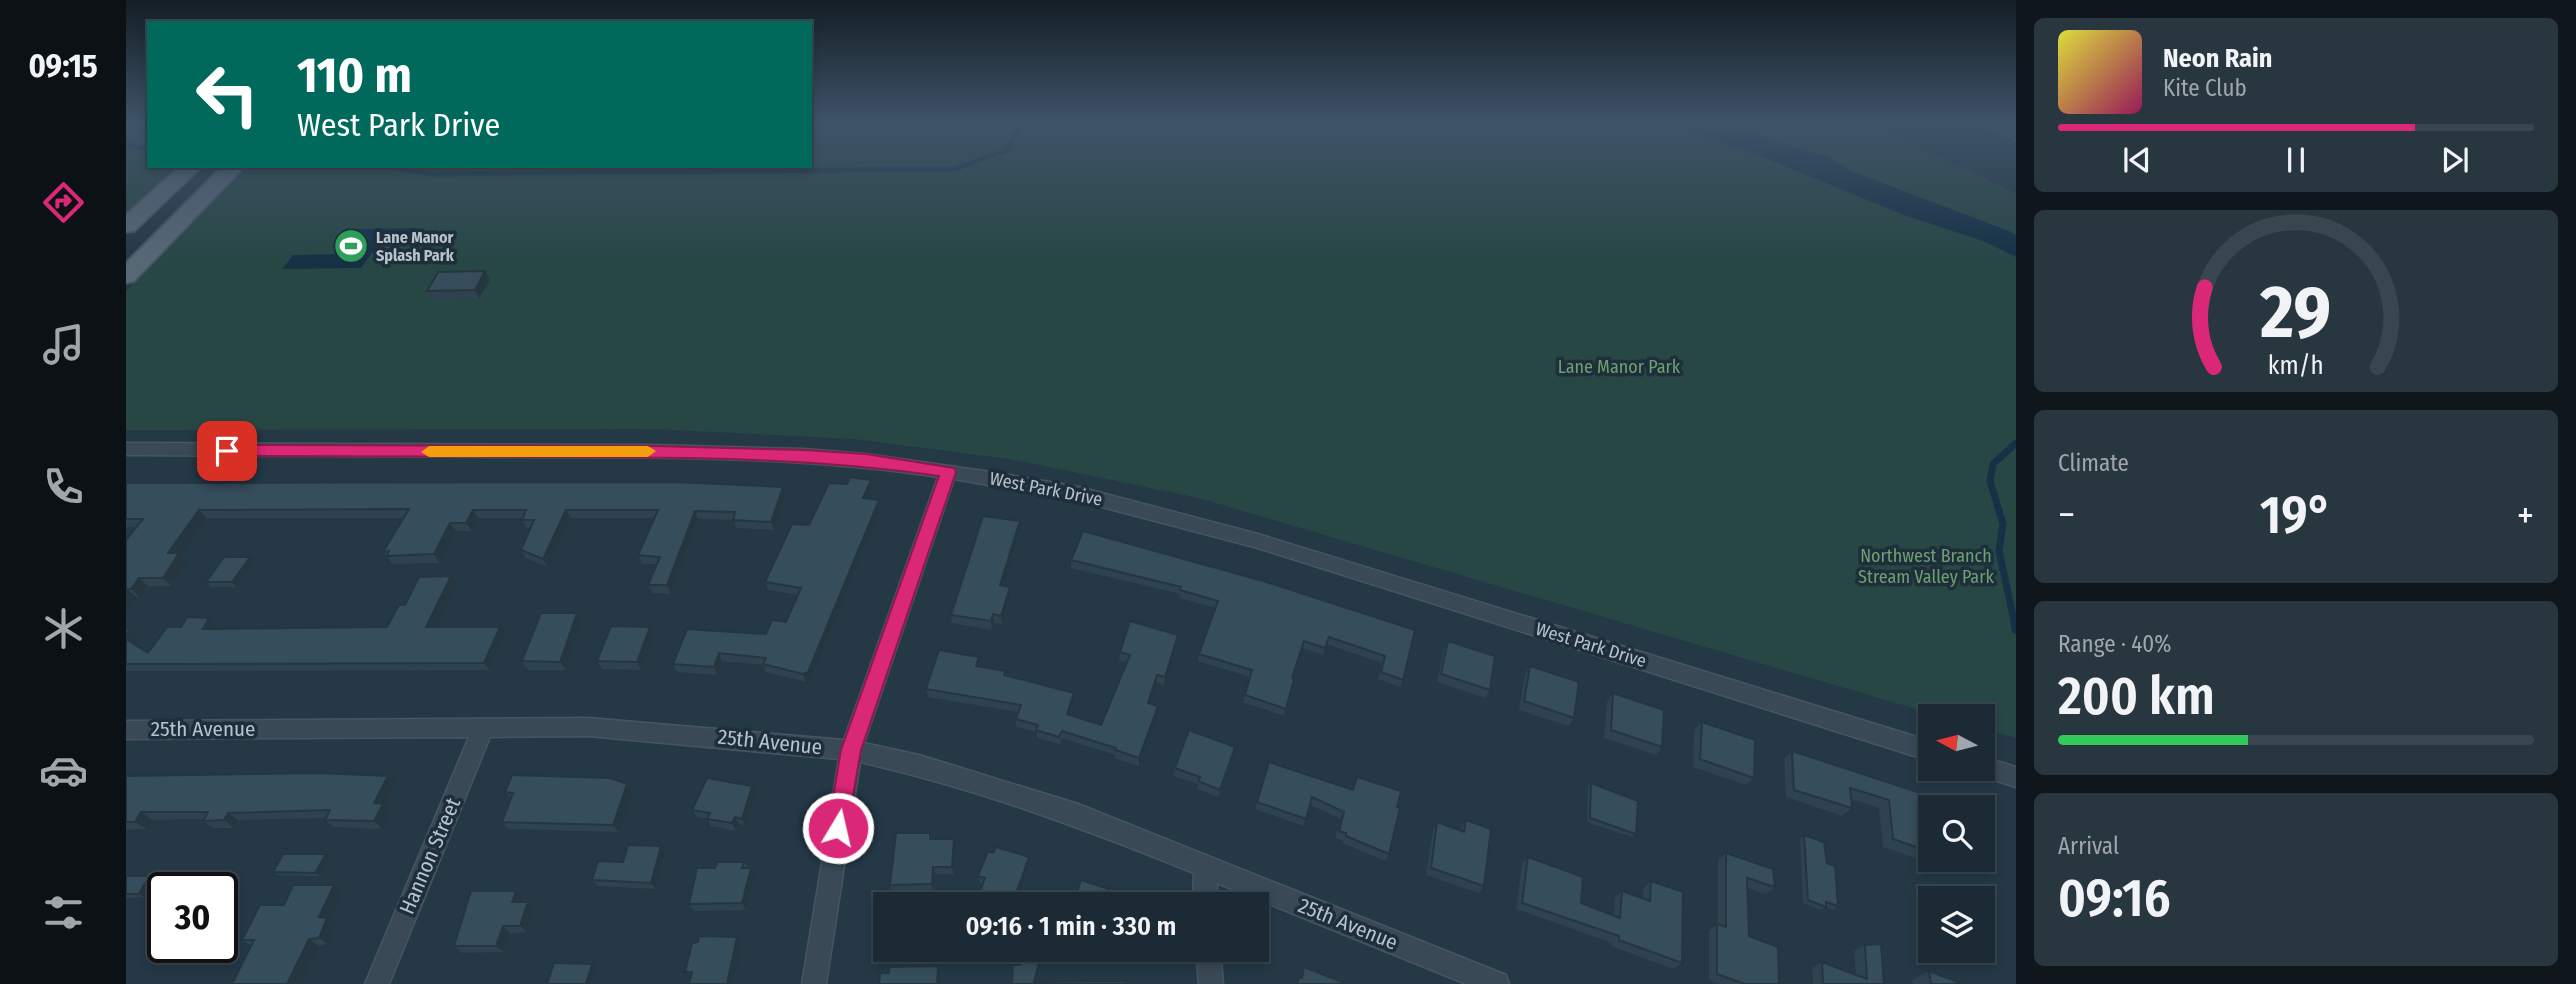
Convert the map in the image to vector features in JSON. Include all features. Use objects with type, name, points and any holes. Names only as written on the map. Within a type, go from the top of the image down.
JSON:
[{"type":"main road","points":[[126,226],[189,169]]},
{"type":"main road","points":[[126,276],[232,169]]},
{"type":"street","name":"West Park Drive","points":[[126,449],[709,453],[854,459],[948,472],[1079,494],[1196,523],[1918,747]]},
{"type":"street","points":[[814,984],[851,750],[948,472]]},
{"type":"street","name":"Hannon Street","points":[[377,984],[484,727]]},
{"type":"street","name":"25th Avenue","points":[[126,730],[600,727],[851,750],[919,765],[1078,815],[1497,984]]},
{"type":"street","points":[[1995,771],[2016,778]]},
{"type":"street","points":[[1205,892],[1206,867]]},
{"type":"street","points":[[1209,962],[1211,984]]},
{"type":"green space","points":[[126,169],[174,169],[126,213]]},
{"type":"green space","name":"Lane Manor Park","points":[[246,169],[1964,169],[2016,193],[2016,738],[1995,732],[1995,704],[1918,704],[1918,710],[1199,498],[1010,459],[854,439],[655,429],[126,430],[126,291]]},
{"type":"water","points":[[1792,169],[1848,169],[2009,231],[2016,235],[2016,257],[1983,241],[1904,215]]},
{"type":"water","points":[[414,228],[407,238],[382,239],[361,268],[282,269],[293,255],[350,254],[353,250],[337,250],[344,241],[362,240],[365,237],[348,237],[353,229]]},
{"type":"building","points":[[485,271],[475,290],[427,291],[438,272]]},
{"type":"building","points":[[850,477],[871,480],[863,498],[879,500],[808,672],[803,674],[763,664],[766,658],[719,653],[714,667],[673,664],[687,629],[766,634],[772,620],[786,622],[801,588],[765,582],[792,524],[809,525],[829,483],[847,484]]},
{"type":"building","points":[[675,482],[783,487],[771,522],[733,520],[735,512],[695,511],[667,585],[648,585],[660,557],[638,555],[658,510],[566,510],[543,559],[521,550],[534,520],[522,520],[526,510],[473,510],[466,523],[450,523],[434,554],[387,556],[389,551],[383,552],[409,509],[199,510],[168,553],[179,553],[163,578],[139,578],[131,589],[126,590],[126,540],[143,519],[126,519],[126,483]]},
{"type":"building","points":[[983,516],[1020,521],[1000,585],[1010,587],[1001,616],[993,614],[991,621],[951,615]]},
{"type":"building","points":[[1083,531],[1263,581],[1415,630],[1403,680],[1381,672],[1385,656],[1329,637],[1325,648],[1304,641],[1292,678],[1294,679],[1286,709],[1245,695],[1252,670],[1199,654],[1218,601],[1180,590],[1181,587],[1071,560]]},
{"type":"building","points":[[224,557],[250,557],[232,582],[206,582]]},
{"type":"building","points":[[451,576],[426,627],[500,627],[484,663],[126,664],[126,639],[148,653],[167,627],[181,627],[187,617],[209,618],[203,629],[387,627],[399,605],[405,605],[419,577]]},
{"type":"building","points":[[541,613],[577,613],[560,662],[522,661]]},
{"type":"building","points":[[1130,621],[1178,635],[1165,677],[1157,675],[1148,703],[1158,706],[1139,758],[1062,731],[1059,737],[1036,730],[1038,725],[1016,719],[1021,705],[926,689],[939,650],[979,657],[976,666],[1005,671],[1004,675],[1074,693],[1067,714],[1101,725],[1130,655],[1120,652]]},
{"type":"building","points":[[611,626],[650,627],[637,662],[597,661]]},
{"type":"building","points":[[1448,641],[1495,656],[1490,690],[1441,674]]},
{"type":"building","points":[[1530,666],[1579,682],[1574,718],[1524,701]]},
{"type":"building","points":[[1613,693],[1664,710],[1662,747],[1611,730]]},
{"type":"building","points":[[1702,722],[1755,740],[1754,778],[1700,759]]},
{"type":"building","points":[[1189,730],[1235,747],[1220,790],[1198,781],[1200,777],[1175,768]]},
{"type":"building","points":[[1792,751],[1927,795],[1918,795],[1918,848],[1893,839],[1889,800],[1850,788],[1852,808],[1794,790]]},
{"type":"building","points":[[1269,762],[1353,790],[1357,777],[1401,791],[1397,807],[1400,808],[1389,854],[1339,831],[1344,812],[1312,797],[1306,819],[1257,802]]},
{"type":"building","points":[[316,773],[388,776],[374,803],[383,804],[374,821],[325,820],[330,810],[228,813],[224,820],[203,821],[208,812],[141,812],[135,822],[126,822],[126,776]]},
{"type":"building","points":[[512,775],[610,778],[627,784],[613,825],[502,822],[513,793],[505,792]]},
{"type":"building","points":[[707,778],[752,786],[742,819],[735,817],[732,823],[707,819],[710,813],[692,810]]},
{"type":"building","points":[[1591,783],[1638,801],[1636,834],[1590,818]]},
{"type":"building","points":[[1466,820],[1491,829],[1484,886],[1431,868],[1437,822],[1464,832]]},
{"type":"building","points":[[896,833],[930,833],[930,839],[954,839],[952,867],[933,867],[932,884],[890,885]]},
{"type":"building","points":[[1804,835],[1824,842],[1827,863],[1835,866],[1838,906],[1826,902],[1826,907],[1808,900]]},
{"type":"building","points":[[628,845],[661,846],[651,883],[592,880],[598,861],[623,862]]},
{"type":"building","points":[[996,847],[1029,857],[1017,892],[980,892],[985,878],[978,876],[988,851],[993,853]]},
{"type":"building","points":[[1726,853],[1773,869],[1775,887],[1747,878],[1749,936],[1778,947],[1779,984],[1745,984],[1717,974],[1717,924],[1726,927]]},
{"type":"building","points":[[283,854],[326,854],[315,873],[273,872]]},
{"type":"building","points":[[1528,857],[1583,877],[1581,903],[1620,918],[1622,891],[1650,901],[1651,881],[1683,892],[1682,963],[1619,940],[1619,936],[1522,903]]},
{"type":"building","points":[[717,862],[744,862],[742,868],[751,868],[742,903],[689,904],[697,868],[715,868]]},
{"type":"building","points":[[126,876],[147,876],[139,894],[126,894]]},
{"type":"building","points":[[1081,880],[1118,892],[1077,892]]},
{"type":"building","points":[[293,885],[334,885],[319,917],[327,918],[319,938],[309,939],[287,984],[232,984],[254,940],[242,940],[260,905],[284,905]]},
{"type":"building","points":[[471,891],[516,891],[512,902],[528,902],[520,926],[503,926],[496,946],[454,946]]},
{"type":"building","points":[[699,936],[737,937],[727,984],[689,984],[692,972],[685,972],[692,943],[698,942]]},
{"type":"building","points":[[1881,944],[1884,984],[1823,984],[1822,962],[1867,979],[1865,945]]},
{"type":"building","points":[[1021,962],[1039,962],[1034,982],[1127,981],[1127,984],[1007,984],[1012,983],[1013,965],[1020,965]]},
{"type":"building","points":[[554,963],[592,964],[586,984],[547,984]]},
{"type":"building","points":[[938,966],[937,984],[879,984],[880,973],[889,973],[889,967]]},
{"type":"building","points":[[1304,967],[1347,984],[1297,984],[1299,977],[1302,978]]},
{"type":"building","points":[[1929,971],[1963,984],[1931,984]]},
{"type":"waterway","points":[[401,169],[430,174],[955,169]]},
{"type":"waterway","points":[[2015,625],[1999,551],[2003,524],[1990,481],[1993,464],[2016,443]]},
{"type":"waterway","points":[[2015,623],[2016,629]]},
{"type":"slow traffic","points":[[429,452],[648,451]]},
{"type":"place","name":"Lane Manor Splash Park","points":[[351,246]]},
{"type":"route","points":[[227,451],[654,451],[866,460],[948,472],[851,750],[838,828]]},
{"type":"park label","name":"Northwest Branch Stream Valley Park","points":[[1926,566]]}]
